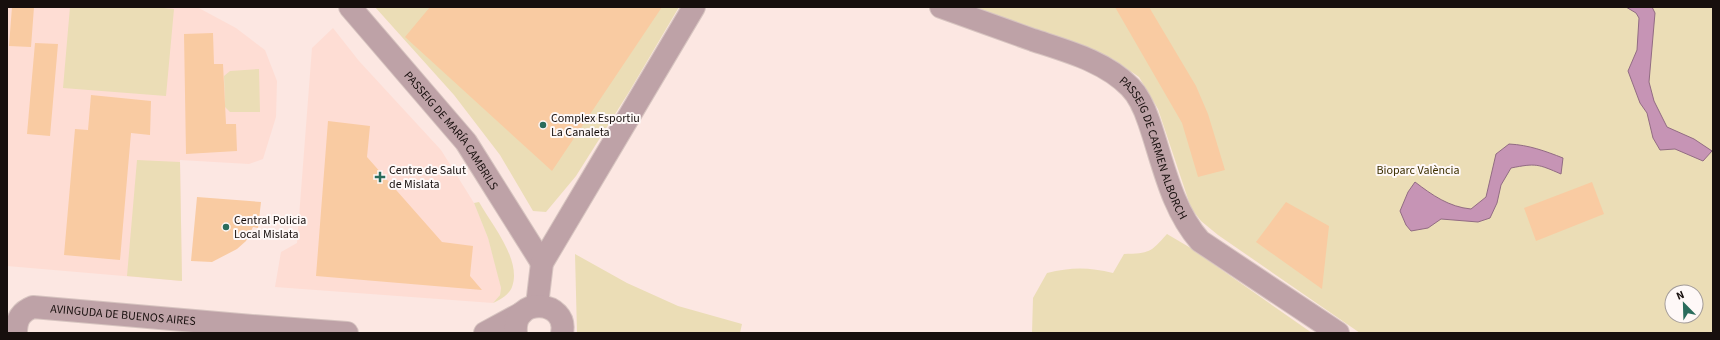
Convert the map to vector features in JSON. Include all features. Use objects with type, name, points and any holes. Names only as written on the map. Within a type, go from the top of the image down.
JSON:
[{"type":"street","name":"PASSEIG DE MARÍA CAMBRILS","points":[[350,7],[466,142],[542,263]]},
{"type":"street","points":[[525,317],[542,263],[694,7]]},
{"type":"street","name":"PASSEIG DE CARMEN ALBORCH","points":[[941,7],[1074,54],[1097,64],[1131,88],[1140,100],[1149,120],[1180,212],[1190,230],[1200,241],[1338,333]]},
{"type":"street","points":[[485,333],[525,317],[546,306],[559,316],[562,322],[562,333]]},
{"type":"street","name":"AVINGUDA DE BUENOS AIRES","points":[[23,318],[347,333]]},
{"type":"shaded area","points":[[7,7],[197,7],[236,28],[265,50],[277,81],[276,117],[263,159],[249,164],[180,160],[182,281],[7,266]]},
{"type":"shaded area","points":[[1626,7],[1652,7],[1655,13],[1649,82],[1654,101],[1667,127],[1694,139],[1712,151],[1703,161],[1675,149],[1660,150],[1653,138],[1647,113],[1640,103],[1628,71],[1637,50],[1639,18],[1636,13]]},
{"type":"shaded area","name":"Centre de Salut de Mislata","points":[[333,28],[359,61],[441,150],[474,203],[488,238],[501,288],[500,295],[493,303],[275,287],[281,252],[297,243],[312,48]]},
{"type":"shaded area","points":[[1509,144],[1530,147],[1563,158],[1561,174],[1537,165],[1526,165],[1511,168],[1501,185],[1497,203],[1490,218],[1478,222],[1441,219],[1428,228],[1411,231],[1406,225],[1400,211],[1408,192],[1415,182],[1434,196],[1448,203],[1471,209],[1486,197],[1496,154]]},
{"type":"green space","points":[[70,7],[153,7],[174,9],[166,96],[63,88]]},
{"type":"green space","name":"Complex Esportiu La Canaleta","points":[[375,7],[679,7],[629,92],[576,176],[546,212],[533,211],[500,155],[454,95]]},
{"type":"green space","name":"Bioparc València","points":[[971,7],[1713,7],[1713,333],[1360,333],[1218,235],[1201,221],[1191,208],[1158,109],[1139,77],[1113,59]]},
{"type":"green space","points":[[259,69],[260,112],[230,112],[225,107],[224,76],[230,71]]},
{"type":"green space","points":[[137,160],[180,162],[182,281],[127,276]]},
{"type":"green space","points":[[479,202],[504,243],[513,266],[514,277],[511,290],[504,297],[493,303],[500,295],[501,288],[488,238],[474,203]]},
{"type":"green space","points":[[1167,234],[1189,247],[1312,333],[1032,333],[1033,298],[1047,273],[1080,268],[1113,273],[1124,254],[1149,251]]},
{"type":"green space","points":[[575,254],[627,283],[678,306],[742,324],[740,333],[577,333]]},
{"type":"building","points":[[12,7],[34,7],[31,47],[9,46]]},
{"type":"building","name":"Complex Esportiu La Canaleta","points":[[430,7],[662,7],[552,171],[405,37]]},
{"type":"building","points":[[1115,7],[1149,7],[1196,86],[1208,114],[1225,170],[1198,177],[1182,123]]},
{"type":"building","points":[[213,33],[214,64],[223,64],[226,124],[236,124],[237,151],[186,154],[184,34]]},
{"type":"building","points":[[35,43],[58,44],[50,136],[27,134]]},
{"type":"building","points":[[91,95],[151,101],[150,135],[131,133],[120,260],[64,255],[75,129],[88,130]]},
{"type":"building","points":[[328,121],[370,126],[367,157],[442,242],[473,246],[470,276],[482,290],[316,276]]},
{"type":"building","points":[[1592,182],[1604,214],[1536,241],[1524,208]]},
{"type":"building","points":[[197,197],[261,202],[258,228],[253,227],[246,241],[237,249],[212,262],[191,261]]},
{"type":"building","points":[[1286,202],[1329,226],[1322,289],[1256,242]]},
{"type":"place","name":"Complex Esportiu La Canaleta","points":[[543,125]]},
{"type":"place","name":"Centre de Salut de Mislata","points":[[380,177]]},
{"type":"place","name":"Central Policia Local Mislata","points":[[226,227]]}]
